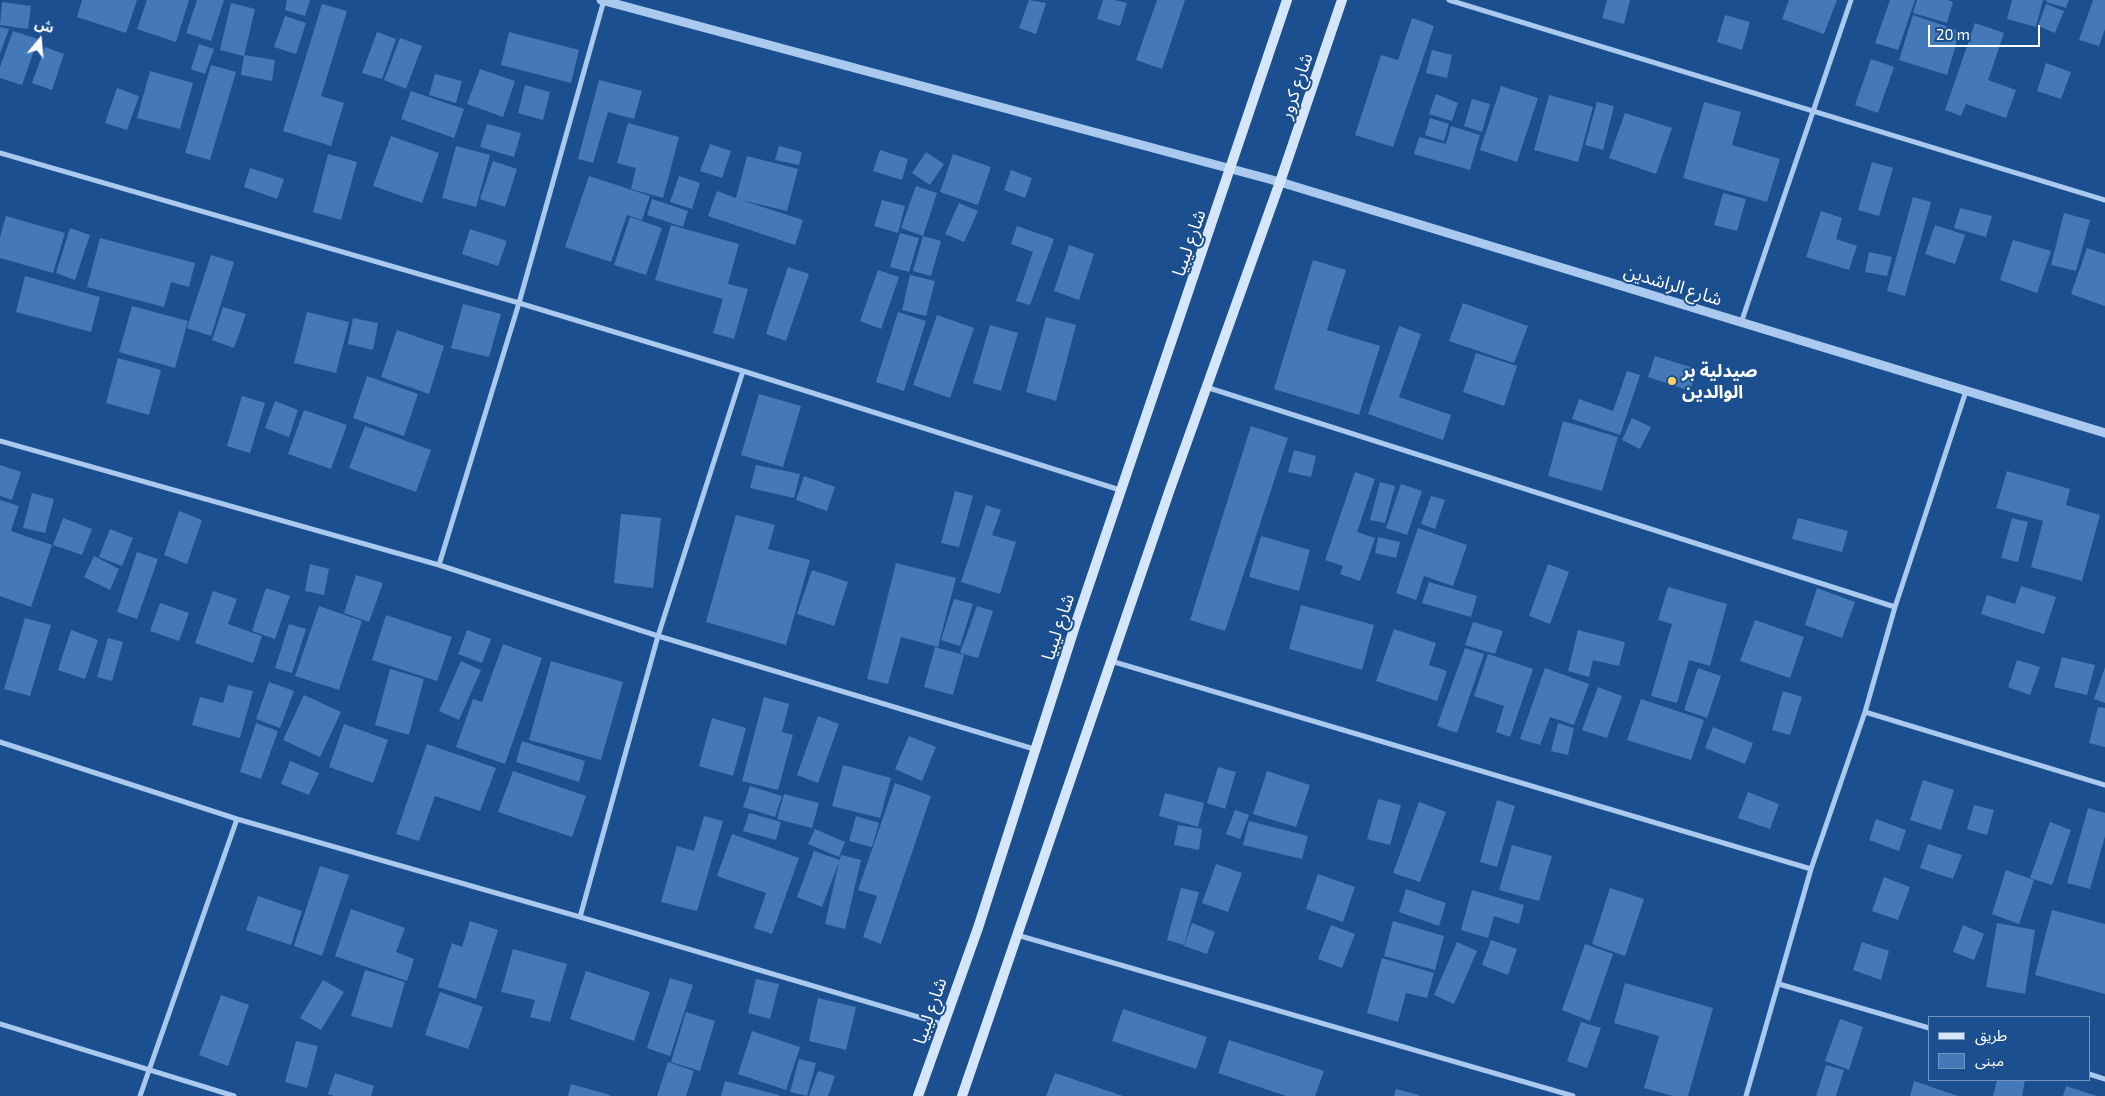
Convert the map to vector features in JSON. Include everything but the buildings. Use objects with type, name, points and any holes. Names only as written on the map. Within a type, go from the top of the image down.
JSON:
[{"type":"main road","name":"شارع كرور","points":[[1231,168],[1286,0]]},
{"type":"main road","name":"شارع كرور","points":[[1280,182],[1342,0]]},
{"type":"main road","name":"شارع ليبيا","points":[[918,1096],[942,1024],[978,928],[1034,749],[1120,490],[1231,168]]},
{"type":"main road","points":[[962,1096],[1110,661],[1280,182]]},
{"type":"street","name":"شارع الراشدين","points":[[603,0],[1280,182],[2105,433]]},
{"type":"street","points":[[439,565],[519,303],[603,0]]},
{"type":"street","points":[[1449,0],[2105,200]]},
{"type":"street","points":[[1741,322],[1851,0]]},
{"type":"street","points":[[0,153],[519,303],[743,371],[1120,490]]},
{"type":"street","points":[[580,916],[658,636],[743,371]]},
{"type":"street","points":[[1206,387],[1895,607]]},
{"type":"street","points":[[1746,1096],[1811,870],[1865,712],[1895,607],[1966,391]]},
{"type":"street","points":[[0,442],[439,565],[658,636],[1034,749]]},
{"type":"street","points":[[1110,661],[1811,870]]},
{"type":"street","points":[[1865,712],[2105,785]]},
{"type":"street","points":[[0,742],[238,820],[580,916],[942,1024]]},
{"type":"street","points":[[140,1096],[238,820]]},
{"type":"street","points":[[1018,935],[1573,1096]]},
{"type":"street","points":[[1779,984],[1928,1028]]},
{"type":"street","points":[[0,1024],[234,1096]]},
{"type":"street","points":[[2090,1074],[2105,1079]]},
{"type":"place","name":"صيدلية بر الوالدين","points":[[1672,381]]}]
